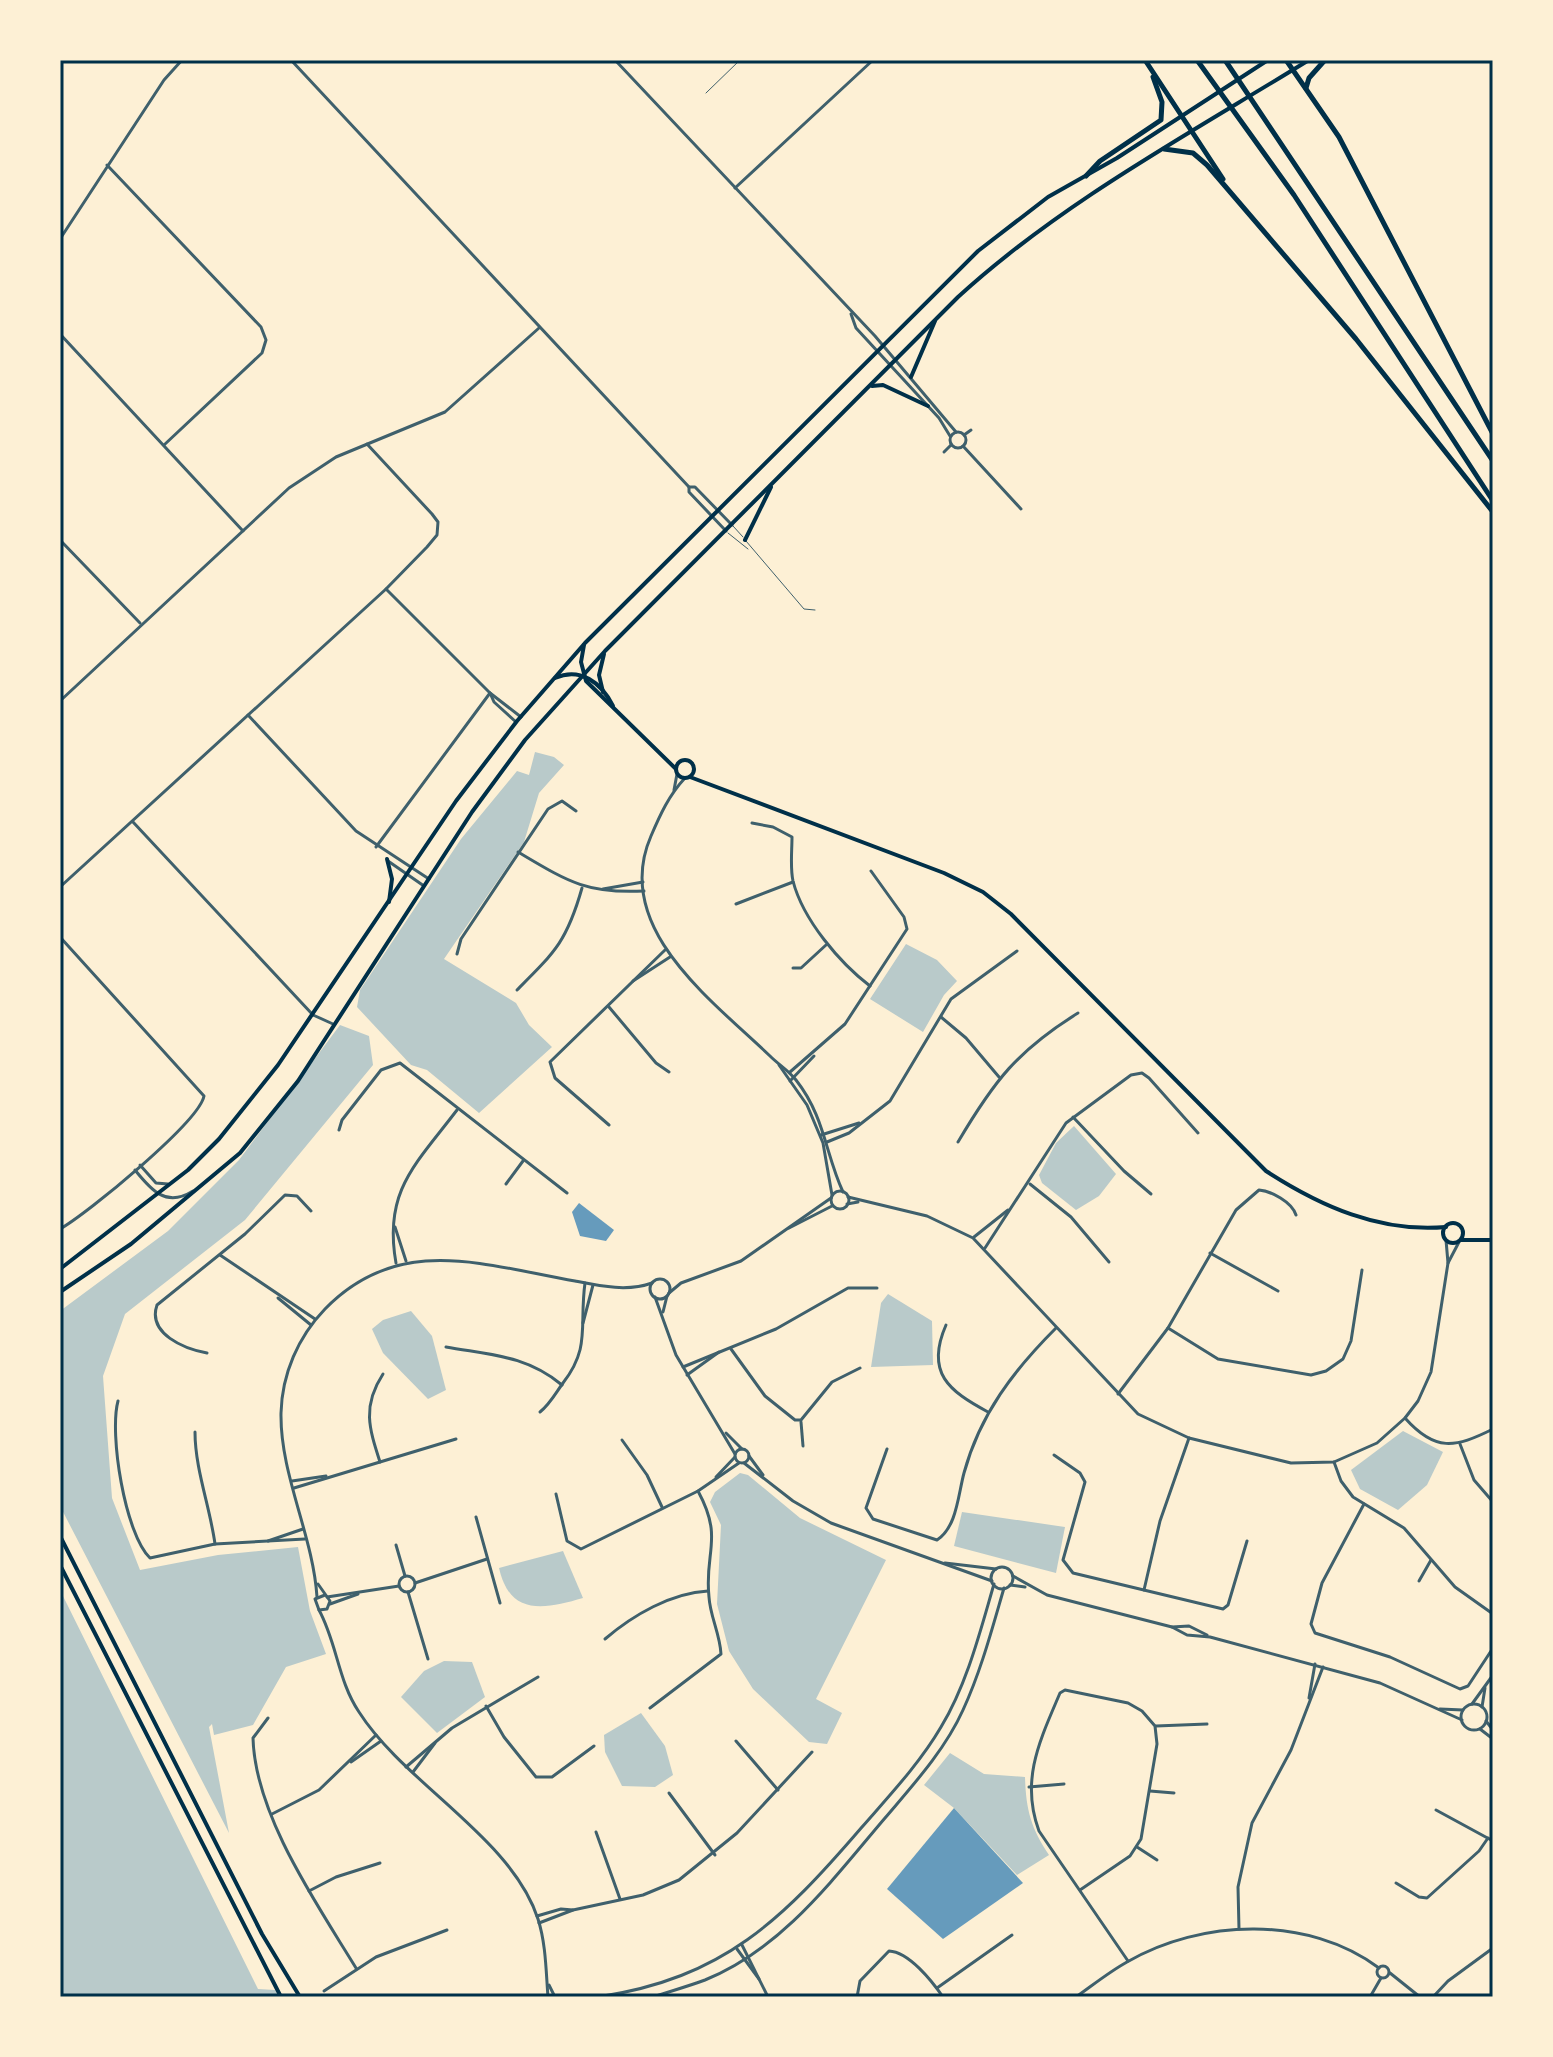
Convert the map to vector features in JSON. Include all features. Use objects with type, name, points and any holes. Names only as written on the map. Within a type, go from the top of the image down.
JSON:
[{"type":"highway","points":[[1197,60],[1241,119],[1493,501]]},
{"type":"highway","points":[[1225,60],[1260,108],[1493,461]]},
{"type":"highway","points":[[1286,60],[1339,137],[1493,434]]},
{"type":"highway","points":[[1306,89],[1309,78],[1325,60]]},
{"type":"highway","points":[[1147,63],[1232,194]]},
{"type":"highway","points":[[1086,176],[1100,161],[1161,120],[1162,102],[1147,63]]},
{"type":"highway","points":[[1164,149],[1183,150],[1200,158],[1356,339],[1493,512]]},
{"type":"main road","points":[[60,1269],[172,1183],[245,1110],[389,905],[456,801],[516,722],[585,643],[978,251],[1048,197],[1183,117],[1268,60]]},
{"type":"main road","points":[[60,1292],[131,1244],[223,1171],[298,1081],[424,886],[525,740],[605,651],[936,319],[1033,233],[1309,60]]},
{"type":"main road","points":[[911,377],[936,319]]},
{"type":"main road","points":[[869,386],[883,385],[928,406]]},
{"type":"main road","points":[[745,540],[772,484]]},
{"type":"main road","points":[[585,643],[583,675],[665,756],[676,772],[713,783],[944,873],[983,892],[1018,920],[1266,1171],[1334,1208],[1365,1219],[1427,1229],[1455,1224],[1479,1237],[1493,1240]]},
{"type":"main road","points":[[603,692],[599,675],[605,651]]},
{"type":"main road","points":[[555,678],[573,672],[583,675],[603,692],[614,708]]},
{"type":"main road","points":[[665,756],[690,762],[694,770],[713,783]]},
{"type":"main road","points":[[676,772],[681,761]]},
{"type":"main road","points":[[688,777],[694,770]]},
{"type":"main road","points":[[387,859],[391,874],[389,905]]},
{"type":"main road","points":[[1445,1239],[1446,1227]]},
{"type":"main road","points":[[1427,1229],[1445,1239],[1460,1241],[1479,1237]]},
{"type":"main road","points":[[1460,1241],[1463,1230]]},
{"type":"main road","points":[[60,1536],[262,1934],[300,1997]]},
{"type":"main road","points":[[60,1565],[281,1997]]},
{"type":"street","points":[[60,239],[107,165],[182,60]]},
{"type":"street","points":[[291,60],[689,487],[689,492],[726,531]]},
{"type":"street","points":[[615,60],[896,359],[956,432],[964,435]]},
{"type":"street","points":[[734,188],[873,60]]},
{"type":"street","points":[[107,165],[261,327],[266,340],[262,353],[164,445]]},
{"type":"street","points":[[851,314],[856,328],[928,406],[950,436],[951,445]]},
{"type":"street","points":[[60,701],[289,488],[336,457],[445,412],[539,328]]},
{"type":"street","points":[[60,334],[243,531]]},
{"type":"street","points":[[963,446],[964,435],[971,430]]},
{"type":"street","points":[[950,436],[956,432]]},
{"type":"street","points":[[60,887],[386,589],[437,535],[438,522],[367,444]]},
{"type":"street","points":[[944,452],[951,445],[963,446],[1021,509]]},
{"type":"street","points":[[689,487],[695,487],[732,525]]},
{"type":"street","points":[[60,540],[141,625]]},
{"type":"street","points":[[386,589],[516,722]]},
{"type":"street","points":[[490,693],[521,717]]},
{"type":"street","points":[[376,847],[490,693]]},
{"type":"street","points":[[248,715],[356,831],[383,852],[429,879]]},
{"type":"street","points":[[676,772],[674,790],[648,844],[644,882],[653,927],[670,957],[779,1065],[790,1072],[823,1134],[843,1192],[848,1197],[858,1202],[927,1216],[973,1238],[1138,1414],[1189,1438],[1291,1463],[1334,1462],[1377,1443],[1405,1418],[1431,1372],[1448,1263],[1445,1239]]},
{"type":"street","points":[[674,790],[688,777]]},
{"type":"street","points":[[457,954],[461,939],[554,803],[562,801],[576,811]]},
{"type":"street","points":[[133,822],[313,1015],[333,1024]]},
{"type":"street","points":[[752,823],[773,827],[792,837],[793,882],[826,945],[870,986]]},
{"type":"street","points":[[383,852],[387,859],[424,886]]},
{"type":"street","points":[[518,852],[582,888],[644,891]]},
{"type":"street","points":[[790,1081],[845,1024],[907,924],[871,871]]},
{"type":"street","points":[[603,889],[644,882]]},
{"type":"street","points":[[736,904],[793,882]]},
{"type":"street","points":[[517,990],[558,949],[571,928],[582,888]]},
{"type":"street","points":[[60,937],[204,1096],[195,1116],[135,1170],[60,1229]]},
{"type":"street","points":[[793,968],[801,968],[826,945]]},
{"type":"street","points":[[609,1125],[555,1078],[549,1067],[554,1056],[609,1007],[665,950]]},
{"type":"street","points":[[826,1142],[846,1135],[890,1101],[951,999],[967,984],[1017,951]]},
{"type":"street","points":[[630,983],[670,957]]},
{"type":"street","points":[[609,1007],[656,1063],[669,1072]]},
{"type":"street","points":[[958,1142],[999,1077],[1044,1035],[1078,1013]]},
{"type":"street","points":[[941,1017],[966,1038],[999,1077]]},
{"type":"street","points":[[785,1076],[816,1053]]},
{"type":"street","points":[[339,1130],[342,1120],[390,1064],[400,1063],[567,1193]]},
{"type":"street","points":[[779,1065],[823,1134]]},
{"type":"street","points":[[985,1248],[1028,1183],[1047,1147],[1073,1117],[1131,1075],[1142,1073],[1168,1097],[1198,1133]]},
{"type":"street","points":[[396,1263],[392,1238],[396,1197],[406,1177],[457,1110]]},
{"type":"street","points":[[1073,1117],[1124,1171],[1151,1194]]},
{"type":"street","points":[[823,1134],[863,1121]]},
{"type":"street","points":[[826,1142],[833,1205]]},
{"type":"street","points":[[506,1184],[524,1160]]},
{"type":"street","points":[[140,1165],[156,1183],[172,1183]]},
{"type":"street","points":[[135,1170],[158,1195],[174,1199],[223,1171]]},
{"type":"street","points":[[1028,1183],[1071,1217],[1109,1262]]},
{"type":"street","points":[[1118,1394],[1168,1328],[1236,1210],[1259,1190],[1268,1190],[1294,1208],[1296,1215]]},
{"type":"street","points":[[548,1997],[549,1985],[537,1916],[512,1871],[381,1741],[345,1687],[326,1624],[314,1604],[316,1582],[292,1481],[281,1412],[289,1367],[315,1319],[356,1282],[396,1263],[470,1262],[593,1285],[639,1288],[654,1296],[668,1295],[681,1283],[741,1261],[832,1196],[843,1192]]},
{"type":"street","points":[[207,1353],[184,1349],[169,1338],[155,1311],[157,1305],[220,1255],[285,1195],[297,1196],[311,1211]]},
{"type":"street","points":[[847,1204],[848,1197]]},
{"type":"street","points":[[789,1228],[833,1205],[841,1208],[858,1202]]},
{"type":"street","points":[[973,1238],[1008,1210]]},
{"type":"street","points":[[395,1227],[406,1261]]},
{"type":"street","points":[[1448,1263],[1460,1241]]},
{"type":"street","points":[[1210,1253],[1278,1291]]},
{"type":"street","points":[[220,1255],[311,1325]]},
{"type":"street","points":[[1168,1328],[1218,1359],[1311,1375],[1326,1371],[1343,1359],[1351,1341],[1362,1270]]},
{"type":"street","points":[[639,1288],[658,1279],[681,1283]]},
{"type":"street","points":[[663,1312],[668,1295],[666,1281]]},
{"type":"street","points":[[540,1412],[582,1355],[585,1283]]},
{"type":"street","points":[[652,1283],[654,1296],[663,1312],[682,1367],[741,1463],[831,1523],[945,1563],[1004,1588]]},
{"type":"street","points":[[583,1323],[593,1285]]},
{"type":"street","points":[[682,1367],[731,1349],[848,1288],[877,1288]]},
{"type":"street","points":[[276,1296],[315,1319]]},
{"type":"street","points":[[946,1325],[940,1339],[943,1381],[956,1395],[988,1412]]},
{"type":"street","points":[[887,1449],[866,1508],[873,1519],[937,1540],[949,1529],[971,1448],[988,1412],[1019,1365],[1056,1328]]},
{"type":"street","points":[[446,1347],[523,1360],[541,1367],[562,1385]]},
{"type":"street","points":[[731,1349],[765,1396],[785,1414],[801,1420]]},
{"type":"street","points":[[687,1375],[719,1352]]},
{"type":"street","points":[[803,1446],[801,1420],[832,1382],[860,1368]]},
{"type":"street","points":[[380,1462],[368,1426],[368,1404],[383,1374]]},
{"type":"street","points":[[118,1401],[115,1411],[119,1469],[142,1551],[150,1558],[215,1544],[305,1539]]},
{"type":"street","points":[[1405,1418],[1418,1433],[1434,1442],[1460,1444],[1493,1429]]},
{"type":"street","points":[[723,1430],[766,1479]]},
{"type":"street","points":[[195,1432],[195,1449],[210,1502],[215,1544]]},
{"type":"street","points":[[1144,1590],[1160,1521],[1189,1438]]},
{"type":"street","points":[[294,1488],[456,1439]]},
{"type":"street","points":[[622,1440],[647,1475],[662,1507]]},
{"type":"street","points":[[1460,1444],[1474,1480],[1493,1502]]},
{"type":"street","points":[[710,1483],[742,1449]]},
{"type":"street","points":[[1054,1455],[1080,1473],[1085,1482],[1063,1560],[1067,1569],[1223,1609],[1228,1605],[1247,1541]]},
{"type":"street","points":[[556,1494],[567,1541],[581,1549],[698,1491],[749,1456]]},
{"type":"street","points":[[1334,1462],[1341,1481],[1353,1497],[1404,1528],[1455,1587],[1493,1614]]},
{"type":"street","points":[[292,1481],[326,1476]]},
{"type":"street","points":[[650,1708],[721,1654],[708,1591],[714,1533],[710,1512],[698,1491]]},
{"type":"street","points":[[1364,1504],[1322,1583],[1311,1624],[1315,1633],[1390,1657],[1460,1689],[1468,1686],[1493,1648]]},
{"type":"street","points":[[476,1517],[500,1603]]},
{"type":"street","points":[[268,1541],[303,1529]]},
{"type":"street","points":[[396,1545],[405,1576],[399,1586]]},
{"type":"street","points":[[408,1592],[415,1583],[487,1559]]},
{"type":"street","points":[[1419,1581],[1431,1560]]},
{"type":"street","points":[[945,1563],[1007,1568],[1029,1588]]},
{"type":"street","points":[[598,1997],[636,1991],[688,1974],[737,1949],[806,1892],[871,1817],[941,1728],[970,1662],[996,1569]]},
{"type":"street","points":[[405,1576],[410,1576],[415,1583]]},
{"type":"street","points":[[1010,1585],[1013,1576]]},
{"type":"street","points":[[316,1582],[330,1604]]},
{"type":"street","points":[[653,1997],[707,1979],[744,1959],[814,1902],[931,1762],[962,1712],[981,1664],[1004,1588],[1010,1585],[1172,1627],[1187,1635],[1210,1637],[1380,1683],[1440,1709],[1493,1739]]},
{"type":"street","points":[[317,1597],[358,1594],[399,1586],[408,1592],[428,1659]]},
{"type":"street","points":[[605,1639],[620,1627],[680,1594],[708,1591]]},
{"type":"street","points":[[326,1624],[330,1604],[358,1594]]},
{"type":"street","points":[[319,1610],[327,1609]]},
{"type":"street","points":[[1172,1627],[1189,1626],[1210,1637]]},
{"type":"street","points":[[970,1662],[981,1664]]},
{"type":"street","points":[[1309,1698],[1315,1664]]},
{"type":"street","points":[[1239,1929],[1238,1887],[1252,1823],[1291,1750],[1323,1666]]},
{"type":"street","points":[[1440,1709],[1463,1710],[1472,1704],[1493,1675]]},
{"type":"street","points":[[406,1767],[486,1706],[538,1677]]},
{"type":"street","points":[[1485,1688],[1482,1707],[1486,1721],[1493,1730]]},
{"type":"street","points":[[1080,1890],[1110,1872],[1137,1847],[1157,1744],[1155,1726],[1142,1711],[1128,1703],[1065,1690],[1060,1693],[1032,1759],[1029,1787],[1031,1810],[1039,1831],[1128,1961]]},
{"type":"street","points":[[1472,1704],[1482,1707]]},
{"type":"street","points":[[486,1706],[504,1737],[536,1777],[552,1777],[594,1746]]},
{"type":"street","points":[[1462,1720],[1463,1710]]},
{"type":"street","points":[[268,1718],[258,1729],[254,1744],[272,1814],[309,1891],[356,1968]]},
{"type":"street","points":[[1478,1729],[1486,1721]]},
{"type":"street","points":[[1155,1726],[1207,1724]]},
{"type":"street","points":[[272,1814],[319,1790],[376,1735]]},
{"type":"street","points":[[351,1762],[381,1741]]},
{"type":"street","points":[[736,1741],[778,1790]]},
{"type":"street","points":[[412,1773],[435,1743]]},
{"type":"street","points":[[539,1923],[573,1910],[643,1895],[679,1880],[715,1855],[812,1752]]},
{"type":"street","points":[[922,1753],[931,1762]]},
{"type":"street","points":[[1029,1787],[1064,1784]]},
{"type":"street","points":[[1150,1791],[1174,1793]]},
{"type":"street","points":[[669,1793],[715,1855]]},
{"type":"street","points":[[1396,1883],[1419,1897],[1427,1898],[1491,1839],[1436,1810]]},
{"type":"street","points":[[871,1817],[879,1825]]},
{"type":"street","points":[[596,1832],[620,1899]]},
{"type":"street","points":[[1137,1847],[1157,1860]]},
{"type":"street","points":[[309,1891],[336,1877],[380,1863]]},
{"type":"street","points":[[537,1916],[561,1909],[573,1910]]},
{"type":"street","points":[[1076,1997],[1128,1961],[1178,1941],[1258,1927],[1323,1941],[1379,1968],[1385,1966],[1420,1997]]},
{"type":"street","points":[[324,1991],[356,1968],[392,1949],[447,1930]]},
{"type":"street","points":[[937,1988],[1012,1935]]},
{"type":"street","points":[[742,1945],[768,1997]]},
{"type":"street","points":[[1433,1997],[1448,1981],[1493,1948]]},
{"type":"street","points":[[737,1949],[759,1979]]},
{"type":"street","points":[[857,1997],[860,1981],[889,1951],[898,1951],[943,1997]]},
{"type":"street","points":[[1379,1968],[1381,1978]]},
{"type":"street","points":[[1370,1997],[1381,1978],[1390,1973]]},
{"type":"street","points":[[549,1985],[555,1997]]},
{"type":"lane","points":[[706,93],[740,60]]},
{"type":"lane","points":[[732,525],[750,550],[804,609],[815,610]]},
{"type":"lane","points":[[726,531],[743,548],[750,550]]},
{"type":"shaded area","points":[[535,752],[554,757],[564,765],[539,793],[524,842],[444,959],[516,1003],[529,1025],[552,1047],[479,1113],[427,1070],[411,1065],[357,1007],[360,990],[461,839],[517,771],[529,775]]},
{"type":"shaded area","points":[[906,944],[937,960],[957,981],[944,995],[923,1032],[870,999]]},
{"type":"shaded area","points":[[340,1025],[369,1036],[373,1065],[245,1220],[125,1314],[103,1376],[112,1498],[140,1570],[218,1555],[298,1547],[310,1611],[326,1654],[286,1667],[253,1725],[214,1735],[212,1724],[209,1727],[229,1833],[60,1506],[60,1311],[168,1231],[239,1160]]},
{"type":"shaded area","points":[[1074,1126],[1116,1174],[1099,1196],[1076,1210],[1042,1183],[1039,1175],[1056,1143]]},
{"type":"shaded area","points":[[888,1294],[932,1321],[933,1365],[871,1367],[881,1303]]},
{"type":"shaded area","points":[[411,1311],[432,1336],[446,1390],[428,1399],[383,1353],[372,1329],[383,1320]]},
{"type":"shaded area","points":[[1403,1431],[1443,1452],[1427,1485],[1398,1510],[1360,1489],[1351,1470]]},
{"type":"shaded area","points":[[740,1473],[748,1475],[800,1518],[886,1560],[816,1699],[842,1713],[827,1744],[809,1742],[753,1689],[729,1651],[717,1604],[721,1525],[710,1502],[715,1492]]},
{"type":"shaded area","points":[[962,1512],[1065,1527],[1056,1573],[954,1546]]},
{"type":"shaded area","points":[[563,1551],[583,1598],[555,1605],[531,1606],[511,1595],[499,1568]]},
{"type":"shaded area","points":[[60,1590],[258,1989],[275,1990],[279,1997],[60,1997]]},
{"type":"shaded area","points":[[444,1661],[472,1662],[485,1697],[437,1733],[401,1697],[424,1671]]},
{"type":"shaded area","points":[[641,1713],[665,1746],[673,1775],[655,1787],[622,1786],[605,1752],[604,1735]]},
{"type":"shaded area","points":[[950,1753],[984,1774],[1025,1777],[1031,1818],[1049,1855],[1017,1875],[954,1808],[924,1785]]},
{"type":"water","points":[[579,1203],[614,1230],[606,1241],[580,1236],[572,1212]]},
{"type":"water","points":[[954,1808],[1023,1883],[943,1939],[887,1889]]}]
